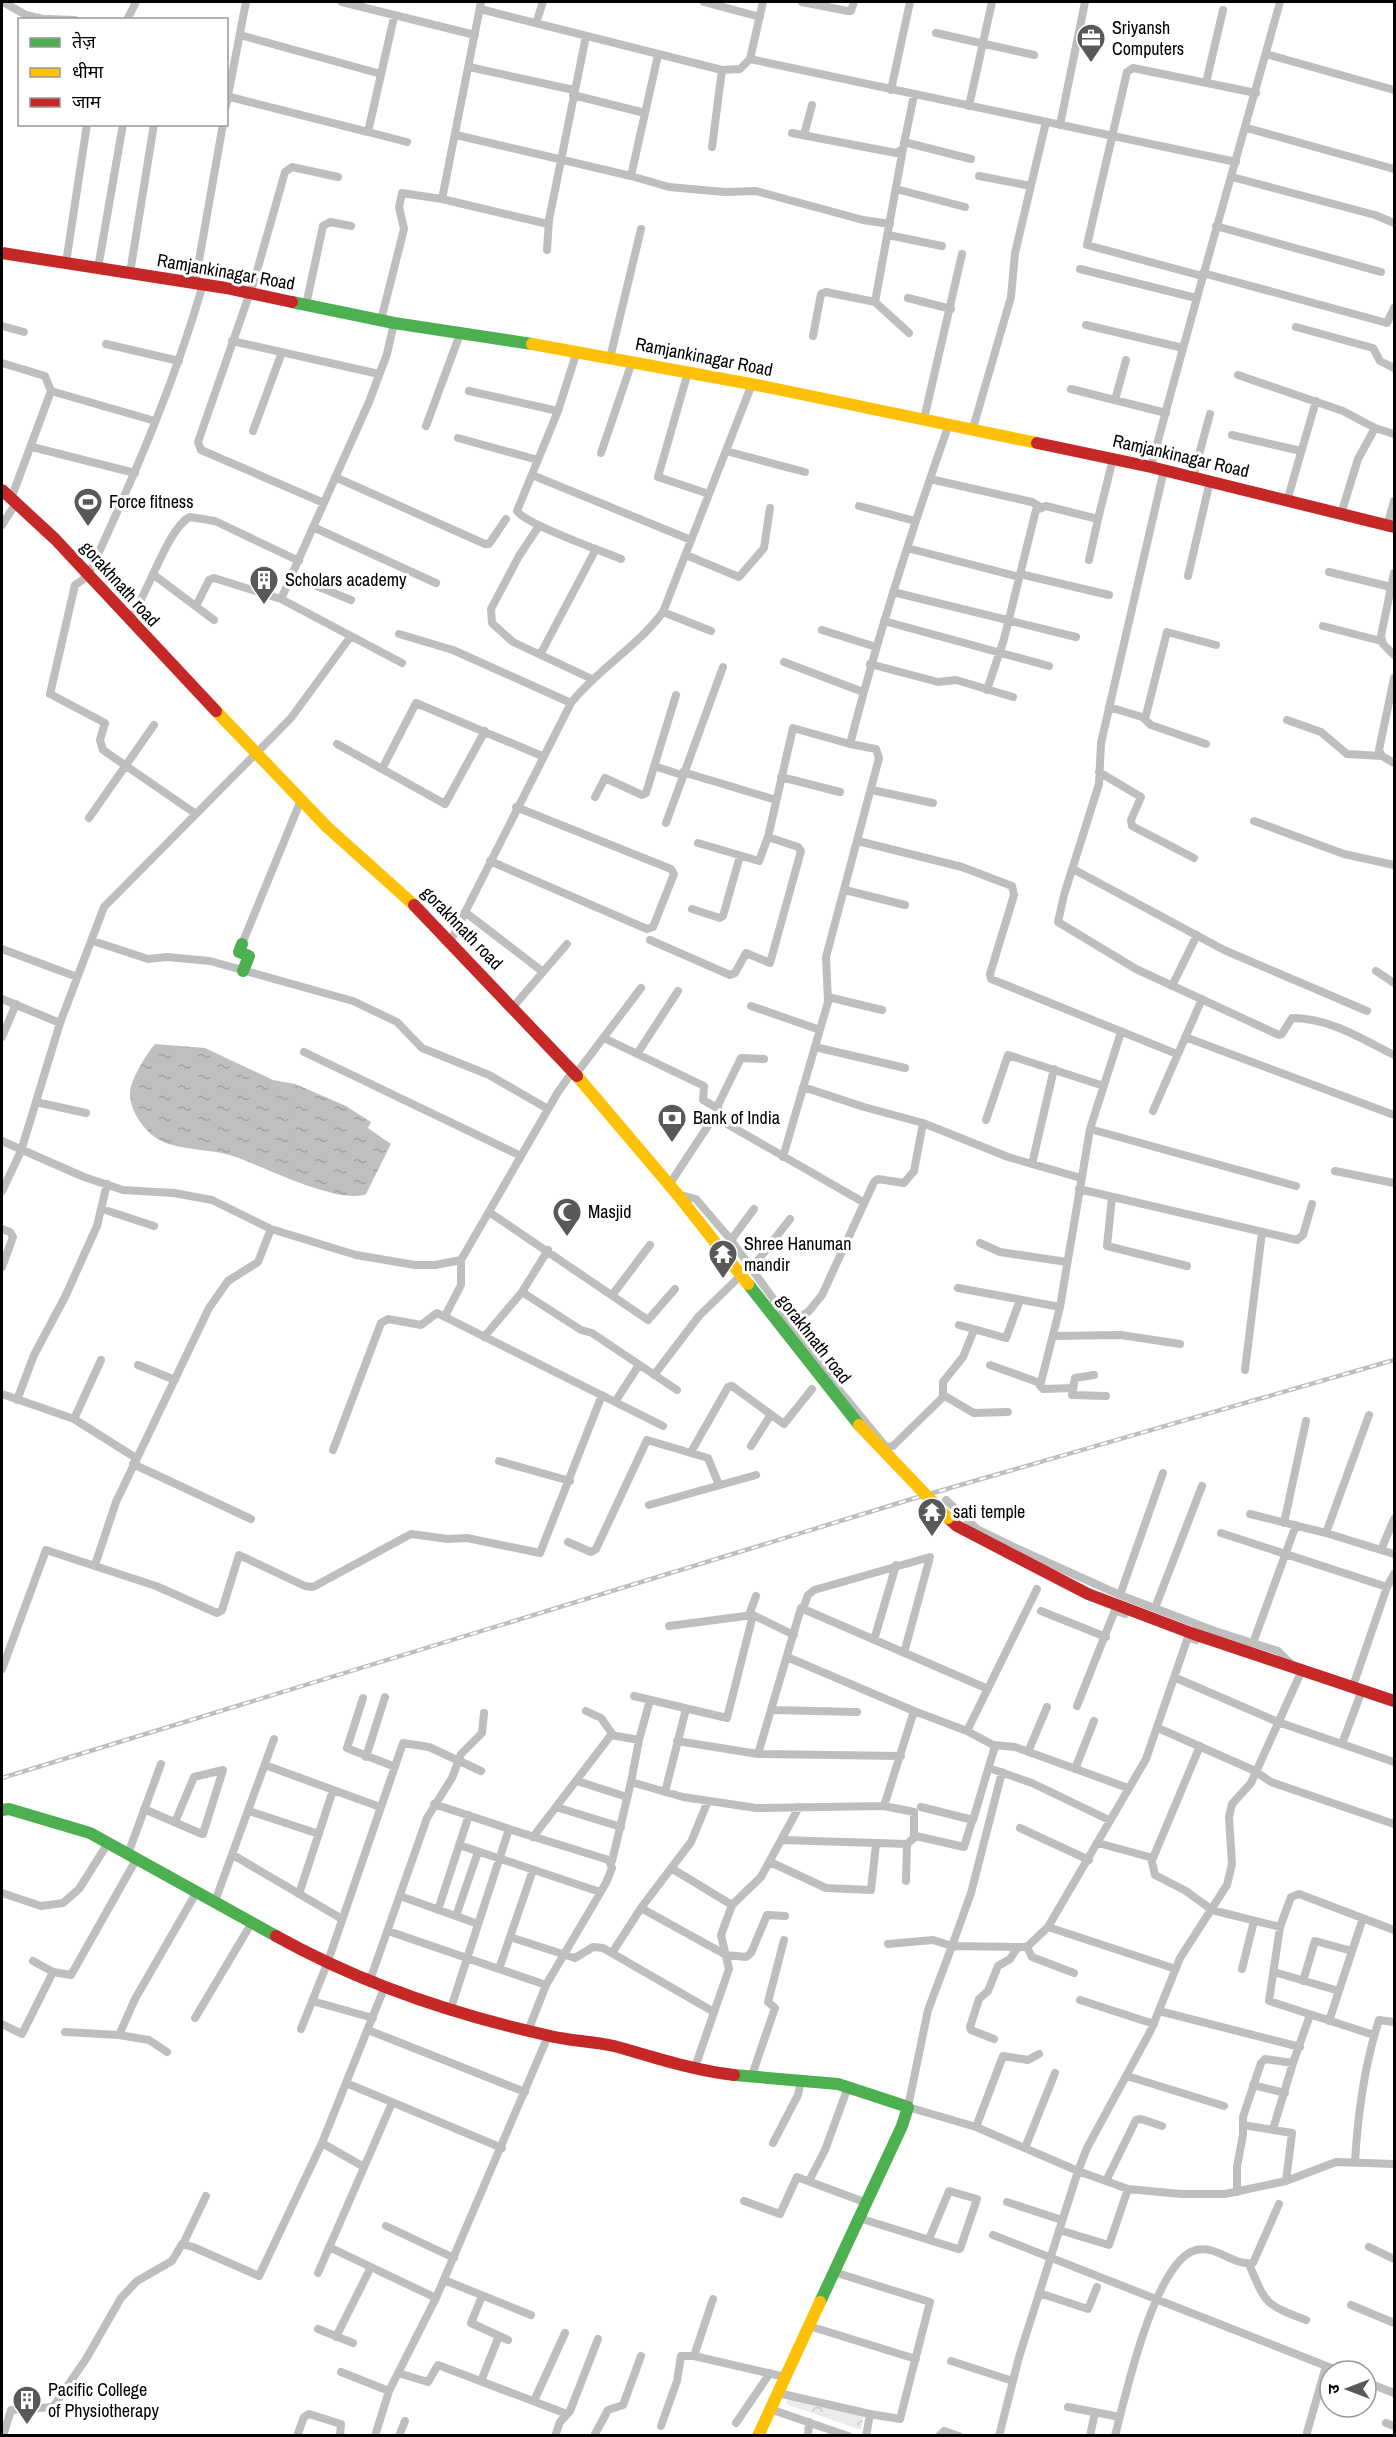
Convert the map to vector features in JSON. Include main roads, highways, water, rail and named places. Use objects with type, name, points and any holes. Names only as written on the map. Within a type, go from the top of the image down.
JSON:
[{"type":"water","points":[[155,1044],[205,1048],[273,1080],[295,1084],[346,1106],[371,1122],[368,1128],[391,1144],[366,1194],[354,1196],[320,1190],[236,1157],[177,1146],[154,1137],[137,1116],[130,1092],[136,1073]]},
{"type":"railway","points":[[2,1778],[912,1499],[1394,1360]]},
{"type":"place","name":"Sriyansh Computers","points":[[1091,64]]},
{"type":"place","name":"Force fitness","points":[[88,528]]},
{"type":"place","name":"Scholars academy","points":[[264,606]]},
{"type":"place","name":"Bank of India","points":[[672,1144]]},
{"type":"place","name":"Masjid","points":[[567,1238]]},
{"type":"place","name":"Shree Hanuman mandir","points":[[723,1280]]},
{"type":"place","name":"sati temple","points":[[932,1538]]},
{"type":"place","name":"Pacific College of Physiotherapy","points":[[27,2426]]}]
